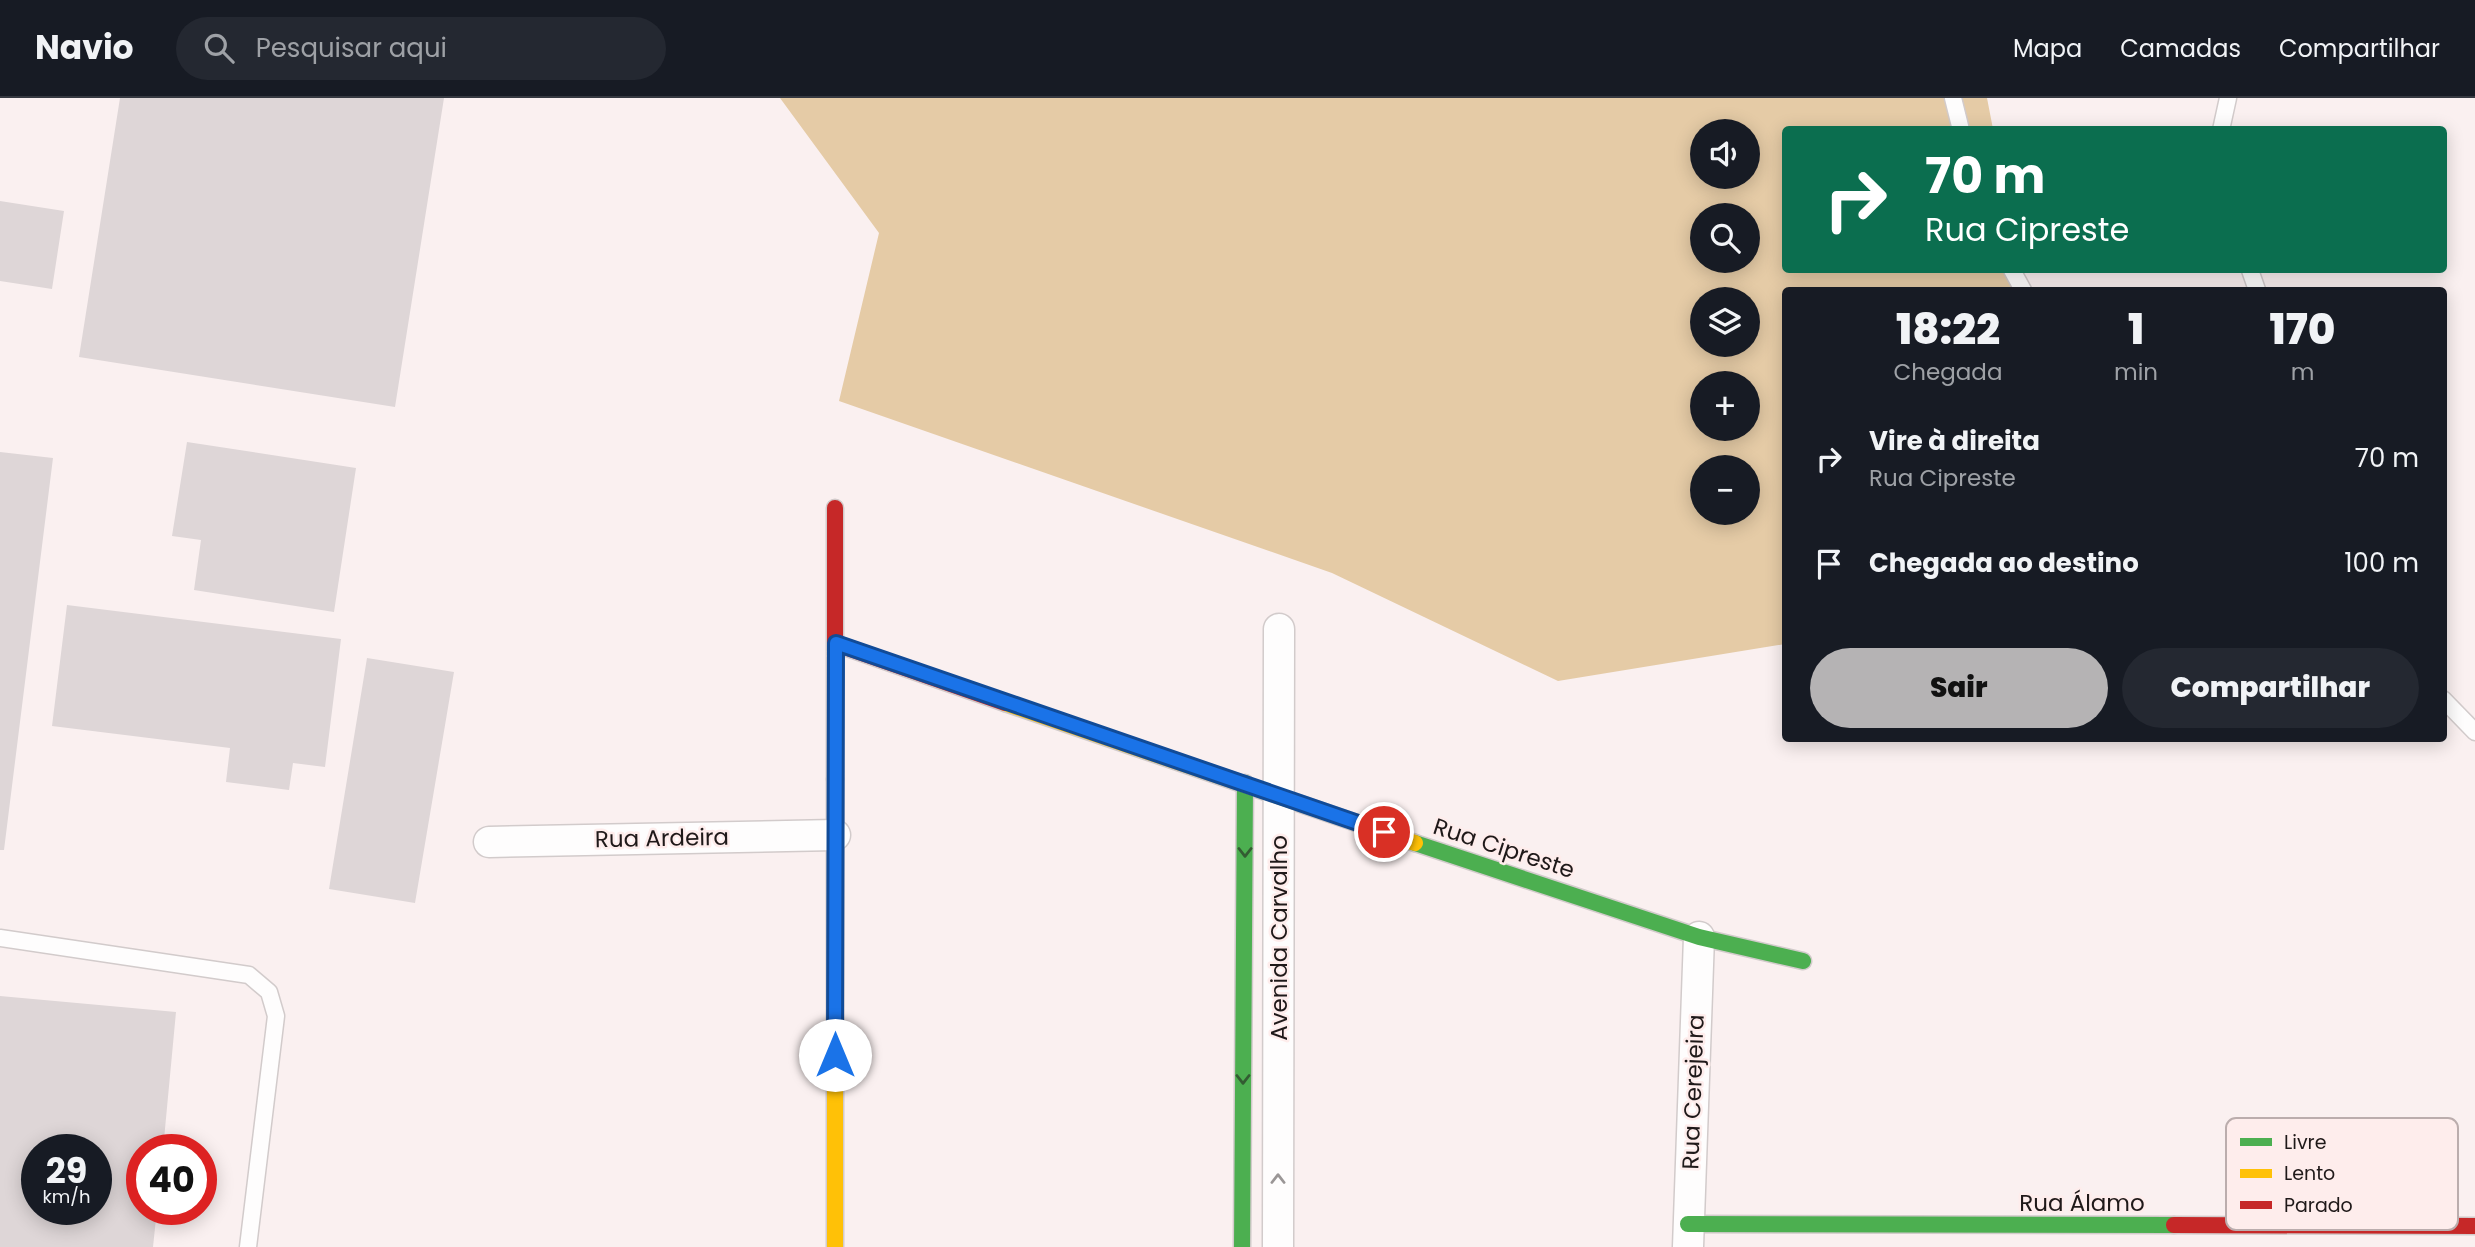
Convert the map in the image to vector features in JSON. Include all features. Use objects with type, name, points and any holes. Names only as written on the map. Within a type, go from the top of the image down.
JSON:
[{"type":"street","points":[[835,508],[835,1247]]},
{"type":"street","name":"Avenida Carvalho","points":[[1278,1247],[1279,629]]},
{"type":"street","name":"Rua Cipreste","points":[[836,643],[1279,797],[1699,937],[1803,961]]},
{"type":"street","name":"Avenida Carvalho","points":[[1242,1247],[1245,783]]},
{"type":"street","name":"Rua Ardeira","points":[[489,842],[835,835]]},
{"type":"street","name":"Rua Cerejeira","points":[[1688,1236],[1699,937]]},
{"type":"street","name":"Rua Álamo","points":[[1688,1236],[2226,1229]]},
{"type":"lane","points":[[1953,98],[1960,126]]},
{"type":"lane","points":[[2222,126],[2228,98]]},
{"type":"lane","points":[[2447,703],[2475,732]]},
{"type":"lane","points":[[0,938],[249,975],[270,992],[276,1016],[248,1247]]},
{"type":"shaded area","points":[[780,98],[1987,98],[1992,126],[1782,126],[1782,273],[2021,273],[2023,287],[1782,287],[1782,644],[1558,681],[1332,573],[839,401],[879,233]]},
{"type":"building","points":[[120,98],[444,98],[395,407],[79,357]]},
{"type":"building","points":[[0,201],[64,211],[52,289],[0,281]]},
{"type":"building","points":[[187,442],[356,468],[334,612],[194,590],[201,540],[172,536]]},
{"type":"building","points":[[0,452],[53,458],[4,850],[0,850]]},
{"type":"building","points":[[67,605],[341,639],[325,767],[293,763],[289,790],[226,782],[230,748],[52,726]]},
{"type":"building","points":[[367,658],[454,672],[415,903],[329,889]]},
{"type":"building","points":[[0,996],[176,1012],[165,1134],[126,1134],[126,1225],[155,1225],[153,1247],[0,1247]]},
{"type":"traffic: fast","points":[[1242,1247],[1245,783]]},
{"type":"traffic: fast","points":[[1415,843],[1699,937],[1803,961]]},
{"type":"traffic: fast","points":[[1688,1224],[2174,1225]]},
{"type":"traffic: slow","points":[[1005,703],[1415,843]]},
{"type":"traffic: slow","points":[[835,779],[835,1247]]},
{"type":"traffic: jam","points":[[835,508],[835,779]]},
{"type":"traffic: jam","points":[[836,644],[1005,703]]},
{"type":"traffic: jam","points":[[2174,1225],[2226,1225]]},
{"type":"traffic: jam","points":[[2458,1226],[2475,1226]]},
{"type":"route","points":[[835,1055],[836,643],[1384,832]]}]
